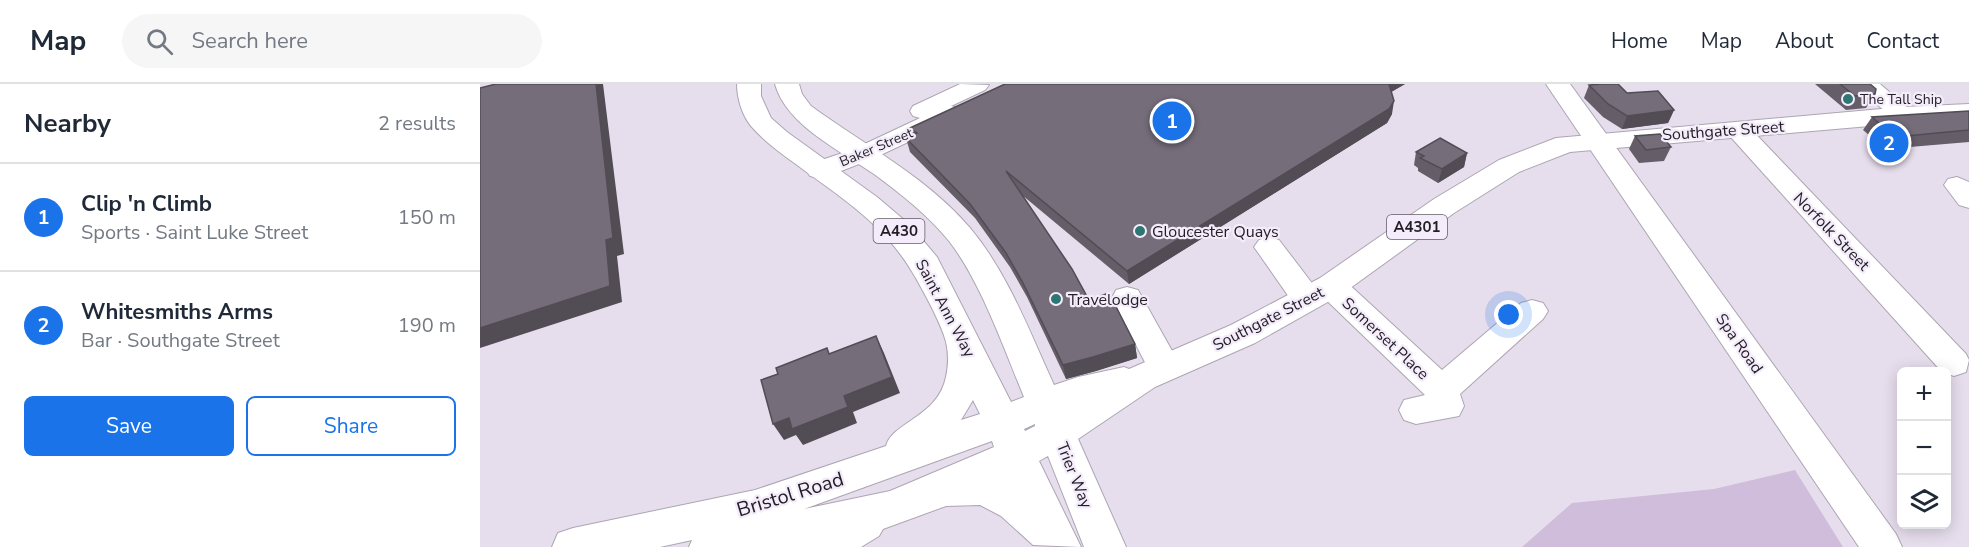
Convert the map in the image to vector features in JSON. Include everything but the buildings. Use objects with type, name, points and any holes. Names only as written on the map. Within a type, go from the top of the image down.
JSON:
[{"type":"main road","name":"Saint Ann Way","points":[[748,84],[749,96],[760,121],[807,164],[850,190],[899,231],[926,265],[1009,437]]},
{"type":"main road","points":[[766,84],[771,104],[779,116],[815,146],[807,164]]},
{"type":"main road","name":"A430","points":[[787,84],[790,94],[802,111],[917,192],[965,242],[994,289],[1051,418]]},
{"type":"main road","name":"Southgate Street","points":[[1009,437],[1051,418],[1080,420],[1154,372],[1243,334],[1319,292],[1444,206],[1509,166],[1565,144],[1598,139],[1969,112]]},
{"type":"main road","points":[[765,505],[916,439],[937,423],[951,408],[964,381],[966,357],[961,334],[948,278],[935,250],[910,217],[852,169],[855,147]]},
{"type":"main road","name":"Trier Way","points":[[1051,418],[1105,547]]},
{"type":"main road","points":[[765,505],[808,506],[1009,437]]},
{"type":"main road","name":"A430","points":[[1009,437],[1059,545]]},
{"type":"main road","name":"Bristol Road","points":[[721,546],[890,509],[933,493],[1009,437]]},
{"type":"main road","points":[[933,493],[959,487],[988,488],[1006,495],[1059,545]]},
{"type":"main road","name":"Bristol Road","points":[[573,547],[765,505]]},
{"type":"main road","points":[[822,547],[890,509]]},
{"type":"street","name":"Spa Road","points":[[1558,84],[1882,547]]},
{"type":"street","points":[[1866,84],[1904,115]]},
{"type":"street","name":"Baker Street","points":[[807,164],[855,147],[984,87]]},
{"type":"street","name":"Norfolk Street","points":[[1737,129],[1917,332],[1954,363]]},
{"type":"street","name":"Somerset Place","points":[[1269,247],[1319,292],[1442,390]]},
{"type":"street","points":[[1128,298],[1154,372]]},
{"type":"street","points":[[1416,410],[1447,406],[1442,390],[1532,311]]},
{"type":"shaded area","points":[[1795,470],[1843,547],[1522,547],[1572,503],[1714,489]]},
{"type":"place","name":"The Tall Ship","points":[[1848,99]]},
{"type":"place","name":"Clip 'n Climb","points":[[1172,121]]},
{"type":"place","name":"Whitesmiths Arms","points":[[1889,143]]},
{"type":"place","name":"Gloucester Quays","points":[[1140,231]]},
{"type":"place","name":"Travelodge","points":[[1056,299]]}]
